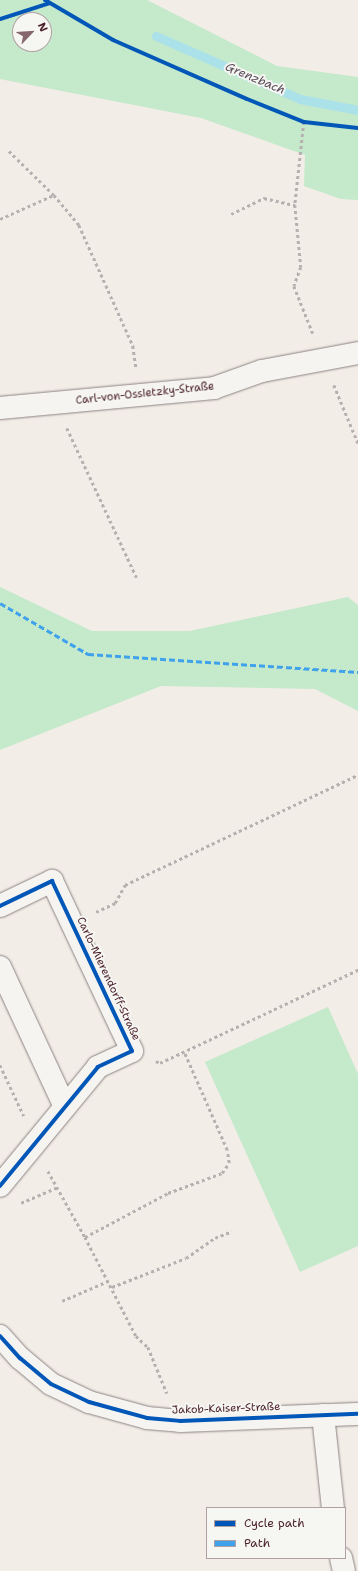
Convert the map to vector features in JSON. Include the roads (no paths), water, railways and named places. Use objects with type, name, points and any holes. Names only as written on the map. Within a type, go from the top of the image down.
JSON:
[{"type":"street","name":"Carl-von-Ossietzky-Straße","points":[[0,408],[56,404],[214,388],[262,371],[358,353]]},
{"type":"street","name":"Carlo-Mierendorff-Straße","points":[[0,906],[52,881],[132,1051],[98,1067],[0,1186]]},
{"type":"street","points":[[0,967],[65,1107]]},
{"type":"street","name":"Jakob-Kaiser-Straße","points":[[0,1336],[20,1358],[51,1384],[89,1402],[147,1418],[180,1421],[358,1414]]},
{"type":"street","points":[[323,1415],[333,1507]]},
{"type":"street","points":[[341,1559],[344,1571]]},
{"type":"waterway","name":"Grenzbach","points":[[156,36],[300,99],[358,110]]}]
